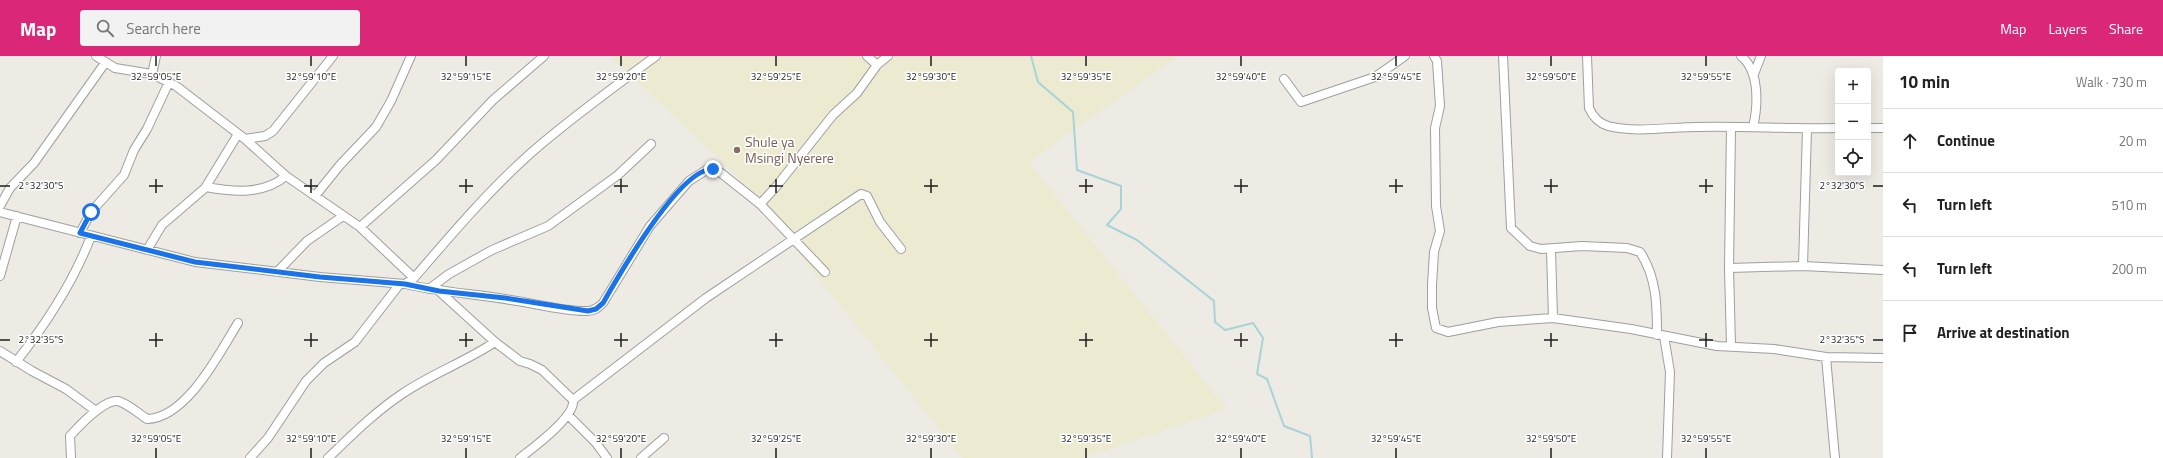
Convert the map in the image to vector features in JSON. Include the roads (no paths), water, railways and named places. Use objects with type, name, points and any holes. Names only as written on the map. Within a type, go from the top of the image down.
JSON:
[{"type":"street","points":[[152,74],[156,56]]},
{"type":"street","points":[[241,137],[265,136],[273,131],[332,56]]},
{"type":"street","points":[[315,196],[340,165],[376,127],[391,101],[411,56]]},
{"type":"street","points":[[360,227],[436,160],[493,100],[544,56]]},
{"type":"street","points":[[250,458],[268,438],[306,381],[324,363],[355,342],[402,284],[414,278],[478,205],[531,152],[656,56]]},
{"type":"street","points":[[867,56],[877,65]]},
{"type":"street","points":[[760,204],[775,188],[830,117],[857,93],[877,65],[888,56]]},
{"type":"street","points":[[1284,79],[1298,100],[1306,101],[1375,77],[1406,56]]},
{"type":"street","points":[[1434,56],[1437,61],[1440,106],[1435,128],[1436,206],[1440,231],[1434,252],[1432,285],[1432,308],[1436,328],[1448,332],[1498,322],[1552,318],[1624,327],[1660,336],[1717,346],[1774,349],[1826,357],[1883,358]]},
{"type":"street","points":[[1503,56],[1511,228],[1530,246],[1551,250],[1590,247],[1627,248],[1640,252],[1648,266],[1656,293],[1660,336],[1670,372],[1667,458]]},
{"type":"street","points":[[1587,56],[1589,108],[1592,116],[1609,126],[1639,128],[1835,128]]},
{"type":"street","points":[[1741,56],[1754,74],[1756,89],[1753,127]]},
{"type":"street","points":[[1754,74],[1761,56]]},
{"type":"street","points":[[0,206],[10,188],[34,163],[102,59],[121,69],[152,74],[169,82],[241,137],[286,176],[360,227],[414,278]]},
{"type":"street","points":[[80,233],[91,212],[124,175],[134,150],[147,128],[169,82]]},
{"type":"street","points":[[1731,127],[1729,268],[1731,346]]},
{"type":"street","points":[[1803,266],[1806,128]]},
{"type":"street","points":[[1871,128],[1883,128]]},
{"type":"street","points":[[147,250],[154,236],[162,225],[206,187],[241,137]]},
{"type":"street","points":[[429,289],[449,274],[492,250],[548,226],[618,175],[651,144]]},
{"type":"street","points":[[0,212],[195,262],[277,272],[402,284],[439,291],[505,298],[573,310],[588,311],[596,309],[603,303],[650,226],[689,182],[708,169],[713,169],[721,173],[760,204],[825,272]]},
{"type":"street","points":[[206,187],[231,191],[250,191],[267,187],[286,176]]},
{"type":"street","points":[[573,400],[584,394],[618,365],[682,319],[706,298],[831,213],[864,194],[868,197],[880,222],[901,249]]},
{"type":"street","points":[[0,276],[17,216]]},
{"type":"street","points":[[277,272],[308,242],[343,216]]},
{"type":"street","points":[[16,362],[34,339],[62,294],[80,263],[91,236]]},
{"type":"street","points":[[1551,250],[1552,318]]},
{"type":"street","points":[[1729,268],[1803,266],[1883,270]]},
{"type":"street","points":[[439,291],[495,342],[520,361],[542,370],[573,400],[574,405],[568,415],[520,458]]},
{"type":"street","points":[[71,458],[70,436],[96,411],[112,402],[118,401],[147,419],[159,417],[165,414],[191,394],[202,381],[238,323]]},
{"type":"street","points":[[328,458],[357,430],[402,393],[476,355],[495,342]]},
{"type":"street","points":[[0,351],[16,362],[66,388],[96,411]]},
{"type":"street","points":[[1826,357],[1835,458]]},
{"type":"street","points":[[568,415],[596,443],[607,458]]},
{"type":"street","points":[[641,458],[664,438]]},
{"type":"waterway","points":[[1031,56],[1038,82],[1073,112],[1077,170],[1121,186],[1121,209],[1107,225],[1137,240],[1214,301],[1215,322],[1225,330],[1253,323],[1263,338],[1257,374],[1267,379],[1284,426],[1310,436],[1312,458]]},
{"type":"place","name":"Shule ya Msingi Nyerere","points":[[737,150]]}]
